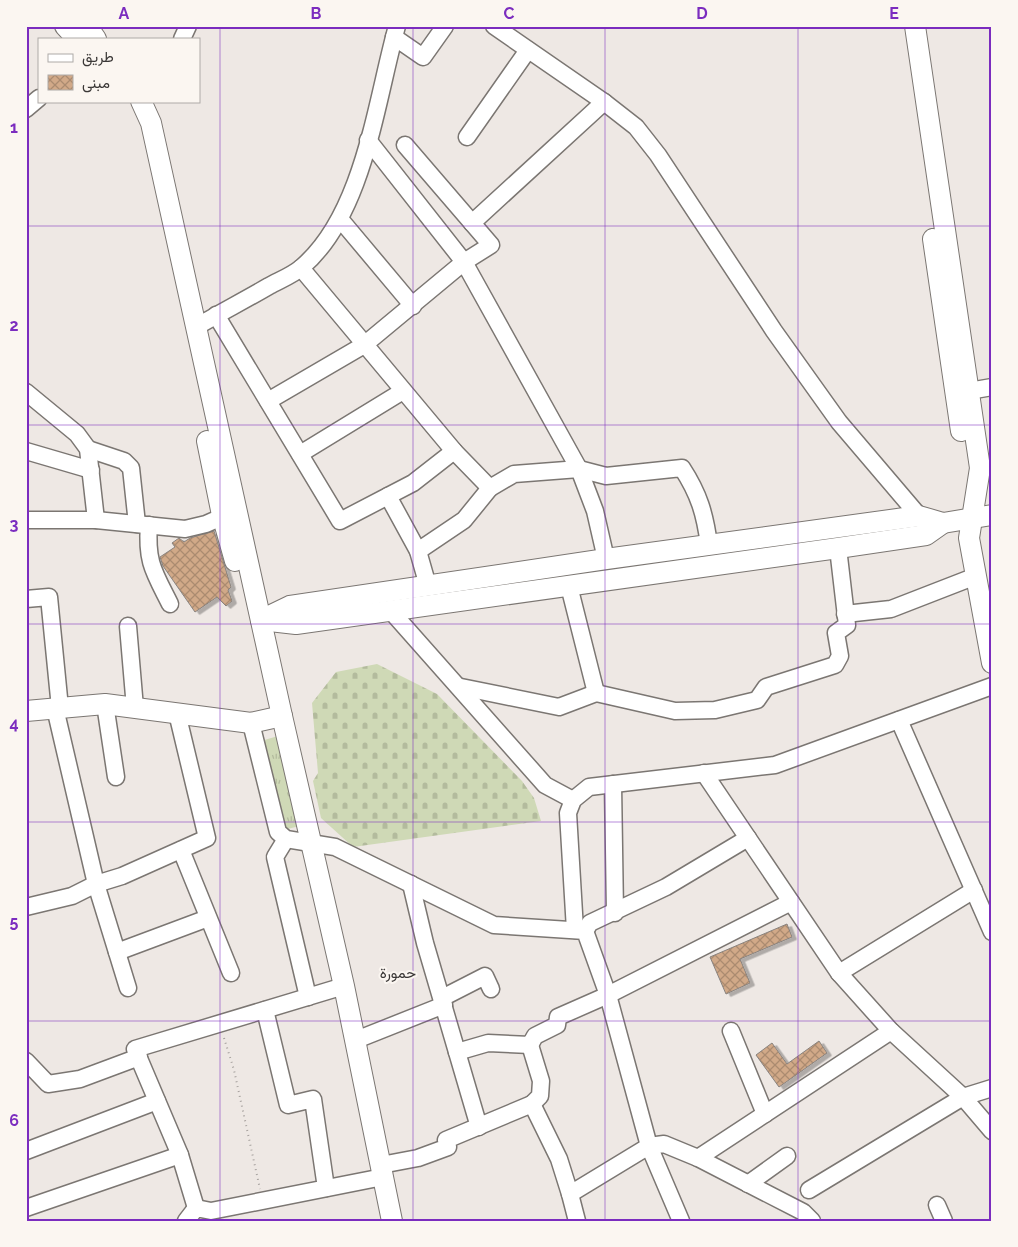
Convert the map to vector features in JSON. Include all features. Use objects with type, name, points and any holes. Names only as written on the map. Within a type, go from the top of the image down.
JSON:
[{"type":"main road","points":[[65,26],[76,38]]},
{"type":"main road","points":[[87,26],[95,38]]},
{"type":"main road","points":[[904,26],[982,516]]},
{"type":"main road","points":[[915,26],[980,468],[982,516],[968,538],[992,663]]},
{"type":"main road","points":[[127,102],[139,126],[230,513]]},
{"type":"main road","points":[[141,102],[151,123],[196,327],[230,513],[239,576],[261,620],[356,1040],[392,1221]]},
{"type":"main road","points":[[261,620],[290,606],[606,559],[919,516],[943,523]]},
{"type":"main road","points":[[261,620],[296,624],[838,548],[926,535],[943,523],[982,516]]},
{"type":"main road","points":[[26,711],[104,704],[251,723],[282,716]]},
{"type":"street","points":[[182,38],[188,26]]},
{"type":"street","points":[[196,327],[301,268],[327,240],[340,220],[353,190],[396,32],[424,57],[445,26]]},
{"type":"street","points":[[494,26],[604,102],[636,127],[658,155],[774,331],[839,422],[919,516]]},
{"type":"street","points":[[467,137],[528,50]]},
{"type":"street","points":[[26,110],[38,99]]},
{"type":"street","points":[[472,223],[604,102]]},
{"type":"street","points":[[368,140],[464,262],[579,469],[595,511],[606,559]]},
{"type":"street","points":[[268,401],[364,345],[464,262],[491,245],[405,145]]},
{"type":"street","points":[[340,220],[413,306]]},
{"type":"street","points":[[301,268],[454,451],[490,488]]},
{"type":"street","points":[[216,316],[340,521],[413,483],[454,451]]},
{"type":"street","points":[[969,391],[992,387]]},
{"type":"street","points":[[300,454],[403,391]]},
{"type":"street","points":[[26,392],[77,434],[88,449],[96,520]]},
{"type":"street","points":[[88,449],[124,461],[131,468],[153,570],[170,604]]},
{"type":"street","points":[[26,451],[91,470]]},
{"type":"street","points":[[418,551],[464,520],[490,488],[514,474],[579,469],[606,476],[682,468],[696,490],[706,518],[710,545]]},
{"type":"street","points":[[388,496],[418,551],[428,586]]},
{"type":"street","points":[[26,520],[96,520],[185,529],[206,524],[230,513]]},
{"type":"street","points":[[461,688],[559,707],[596,693],[675,711],[715,710],[758,700],[766,687],[835,665],[840,656],[836,633],[847,625],[838,548]]},
{"type":"street","points":[[845,614],[891,609],[976,576]]},
{"type":"street","points":[[569,586],[596,693]]},
{"type":"street","points":[[26,599],[49,596],[58,708],[96,884],[128,988]]},
{"type":"street","points":[[390,610],[545,785],[573,800]]},
{"type":"street","points":[[128,626],[135,708]]},
{"type":"street","points":[[681,1221],[649,1146],[608,995],[580,930],[568,813],[573,800],[589,787],[775,765],[992,686]]},
{"type":"street","points":[[104,704],[116,777]]},
{"type":"street","points":[[26,907],[72,896],[96,884],[122,876],[207,838],[178,713]]},
{"type":"street","points":[[898,720],[992,932]]},
{"type":"street","points":[[251,723],[278,832],[286,839],[335,847],[494,925],[580,930],[590,923],[615,913],[666,887],[748,838]]},
{"type":"street","points":[[704,773],[839,973],[891,1031],[962,1097],[992,1131]]},
{"type":"street","points":[[612,784],[615,913]]},
{"type":"street","points":[[286,839],[275,857],[308,997]]},
{"type":"street","points":[[181,850],[231,973]]},
{"type":"street","points":[[411,884],[425,943],[478,1128]]},
{"type":"street","points":[[839,973],[974,890]]},
{"type":"street","points":[[344,986],[135,1049],[180,1155],[191,1214],[326,1188],[382,1171],[448,1147],[446,1140],[532,1104],[540,1096],[541,1080],[530,1045],[535,1036],[557,1025],[558,1017],[608,995],[791,902]]},
{"type":"street","points":[[117,952],[208,918]]},
{"type":"street","points":[[356,1040],[443,1002],[485,976],[491,989]]},
{"type":"street","points":[[265,1010],[288,1105],[313,1099],[326,1188]]},
{"type":"street","points":[[731,1031],[765,1114]]},
{"type":"street","points":[[698,1158],[891,1031]]},
{"type":"street","points":[[457,1052],[488,1043],[530,1045]]},
{"type":"street","points":[[26,1061],[48,1084],[80,1079],[139,1057]]},
{"type":"street","points":[[809,1190],[962,1097],[992,1088]]},
{"type":"street","points":[[26,1151],[157,1100]]},
{"type":"street","points":[[532,1104],[560,1160],[577,1221]]},
{"type":"street","points":[[570,1194],[649,1146],[664,1144],[698,1158],[803,1212],[812,1221]]},
{"type":"street","points":[[26,1208],[180,1155]]},
{"type":"street","points":[[748,1184],[787,1156]]},
{"type":"street","points":[[937,1204],[944,1221]]},
{"type":"path","points":[[219,1024],[234,1070],[262,1201]]},
{"type":"green space","points":[[377,664],[437,694],[522,781],[534,798],[541,821],[353,847],[321,818],[313,781],[318,773],[312,703],[336,672]]},
{"type":"green space","points":[[278,736],[300,826],[283,830],[261,741]]},
{"type":"building","points":[[214,531],[231,587],[228,590],[232,601],[226,606],[217,597],[195,612],[163,566],[160,557],[175,547],[172,543],[179,538],[184,542],[190,538]]},
{"type":"building","points":[[787,924],[792,937],[740,959],[750,983],[726,994],[710,957]]},
{"type":"building","points":[[819,1041],[827,1053],[779,1087],[756,1055],[772,1043],[787,1064]]},
{"type":"district","name":"حمورة","points":[[398,973]]}]
